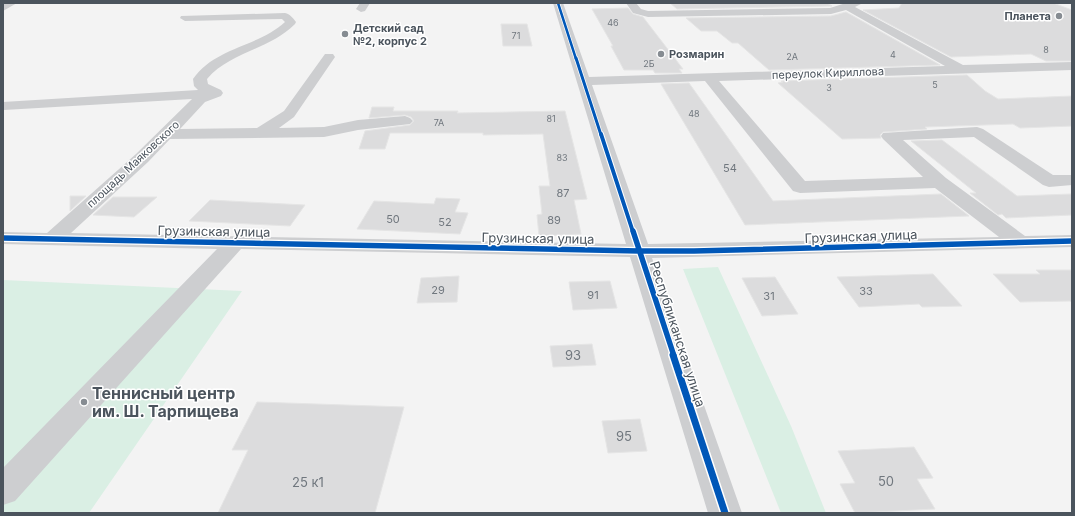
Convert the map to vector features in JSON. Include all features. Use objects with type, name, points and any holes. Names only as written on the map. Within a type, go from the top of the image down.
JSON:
[{"type":"street","points":[[3,8],[12,3]]},
{"type":"street","name":"Республиканская улица","points":[[558,3],[725,513]]},
{"type":"street","points":[[631,3],[637,11],[648,14],[831,11],[858,3]]},
{"type":"street","points":[[846,6],[961,69]]},
{"type":"street","points":[[185,18],[286,16],[291,22],[279,34],[216,62],[200,79],[201,86],[216,93]]},
{"type":"street","points":[[262,132],[289,114],[329,57]]},
{"type":"street","name":"переулок Кириллова","points":[[584,81],[1072,66]]},
{"type":"street","points":[[709,77],[800,188],[939,182]]},
{"type":"street","points":[[4,106],[216,93]]},
{"type":"street","name":"площадь Маяковского","points":[[52,239],[142,158],[196,104],[199,99],[216,93]]},
{"type":"street","points":[[166,134],[324,132],[358,125],[405,121]]},
{"type":"street","points":[[1020,242],[939,182],[889,136],[977,132],[1049,181],[1072,180]]},
{"type":"street","name":"Грузинская улица","points":[[3,238],[639,251],[1072,241]]},
{"type":"street","points":[[3,490],[235,243]]},
{"type":"green space","points":[[718,267],[791,426],[826,513],[781,513],[683,269]]},
{"type":"green space","name":"Теннисный центр им. Ш. Тарпищева","points":[[3,280],[242,291],[89,513],[3,513]]},
{"type":"building","points":[[670,3],[827,3],[832,6],[677,9]]},
{"type":"building","points":[[902,3],[1053,3],[1072,10],[1072,61],[1046,61],[1031,54],[951,57],[863,10],[899,8]]},
{"type":"building","points":[[628,8],[633,14],[643,17],[683,69],[679,69],[682,73],[655,73],[653,70],[624,70],[611,46],[613,46],[592,9]]},
{"type":"building","points":[[846,12],[940,65],[769,70],[738,43],[732,43],[717,31],[701,31],[686,18],[831,16]]},
{"type":"building","points":[[501,24],[527,24],[532,46],[503,46]]},
{"type":"building","points":[[967,75],[985,91],[998,99],[1072,96],[1072,126],[1020,128],[1013,124],[925,127],[927,129],[883,132],[880,135],[881,138],[842,139],[778,83],[783,82],[781,81]]},
{"type":"building","points":[[689,83],[773,201],[941,194],[969,216],[745,225],[661,84]]},
{"type":"building","points":[[372,107],[394,107],[393,111],[458,111],[457,113],[565,111],[587,199],[574,200],[581,234],[539,236],[537,215],[542,214],[539,186],[550,186],[543,134],[483,135],[483,133],[390,133],[385,149],[359,149],[365,131],[410,125],[414,121],[411,117],[405,115],[369,118]]},
{"type":"building","points":[[942,140],[1017,196],[1072,194],[1072,215],[1006,218],[1002,214],[998,215],[970,193],[976,193],[911,141]]},
{"type":"building","points":[[70,196],[86,196],[70,211]]},
{"type":"building","points":[[113,197],[157,197],[134,217],[93,215]]},
{"type":"building","points":[[436,198],[460,199],[455,212],[468,213],[460,234],[357,229],[374,201],[434,204]]},
{"type":"building","points":[[210,200],[305,205],[290,226],[189,221]]},
{"type":"building","points":[[1036,270],[1072,270],[1072,303],[1070,301],[1020,302],[993,274],[1040,274]]},
{"type":"building","points":[[933,274],[962,306],[922,307],[919,304],[859,307],[837,277]]},
{"type":"building","points":[[459,276],[457,302],[417,303],[421,278]]},
{"type":"building","points":[[775,277],[798,314],[762,316],[742,278]]},
{"type":"building","points":[[610,281],[617,308],[573,310],[569,282]]},
{"type":"building","points":[[592,344],[596,365],[553,367],[550,346]]},
{"type":"building","points":[[257,402],[404,407],[375,513],[218,513],[248,450],[232,450]]},
{"type":"building","points":[[640,419],[647,451],[608,453],[602,421]]},
{"type":"building","points":[[914,447],[933,478],[917,479],[935,509],[855,513],[840,484],[855,483],[838,451]]},
{"type":"cycle path","points":[[558,3],[725,513]]},
{"type":"cycle path","points":[[3,238],[639,251],[694,251],[1072,241]]},
{"type":"place","name":"Планета","points":[[1059,16]]},
{"type":"place","name":"Детский сад №2, корпус 2","points":[[345,34]]},
{"type":"place","name":"Розмарин","points":[[661,54]]},
{"type":"place","name":"Теннисный центр им. Ш. Тарпищева","points":[[84,402]]}]
